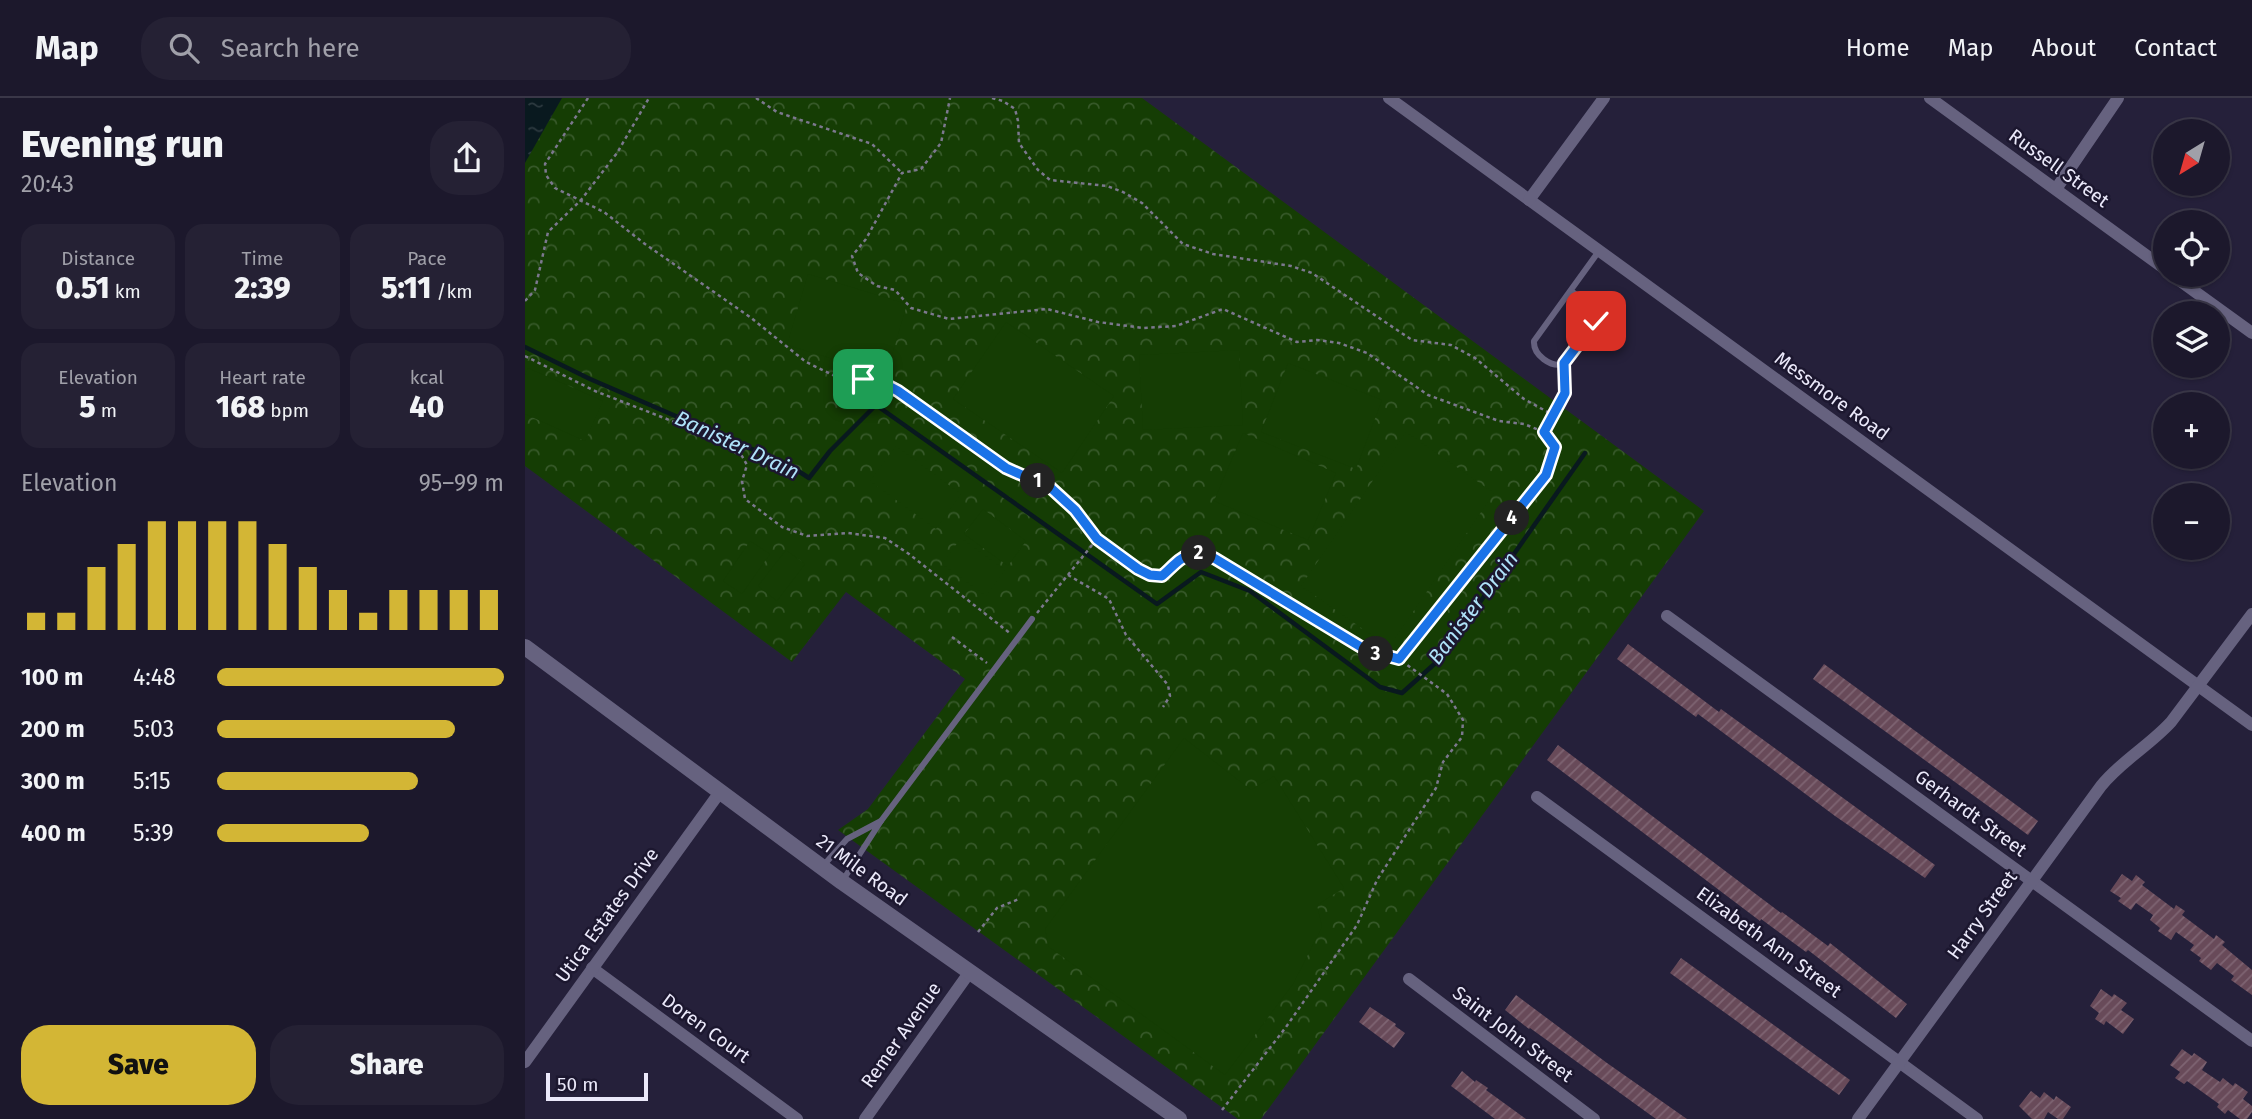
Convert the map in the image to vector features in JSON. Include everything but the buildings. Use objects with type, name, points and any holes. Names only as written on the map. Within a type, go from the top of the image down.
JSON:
[{"type":"street","name":"Messmore Road","points":[[1389,98],[2252,725]]},
{"type":"street","points":[[1529,200],[1604,98]]},
{"type":"street","name":"Russell Street","points":[[1930,98],[2153,260]]},
{"type":"street","points":[[2056,190],[2118,98]]},
{"type":"street","points":[[2189,287],[2252,333]]},
{"type":"street","name":"Harry Street","points":[[1858,1119],[2111,774],[2160,734],[2200,686],[2252,614]]},
{"type":"street","name":"Gerhardt Street","points":[[1667,616],[2252,1041]]},
{"type":"street","name":"21 Mile Road","points":[[525,647],[822,867],[1179,1119]]},
{"type":"street","name":"Utica Estates Drive","points":[[525,1062],[720,792]]},
{"type":"street","name":"Elizabeth Ann Street","points":[[1537,797],[1977,1119]]},
{"type":"street","name":"Doren Court","points":[[592,968],[797,1119]]},
{"type":"street","name":"Remer Avenue","points":[[865,1119],[969,973]]},
{"type":"street","name":"Saint John Street","points":[[1409,979],[1594,1119]]},
{"type":"lane","points":[[1571,290],[1596,309],[1599,315],[1564,363],[1553,365],[1536,353],[1534,341],[1599,251]]},
{"type":"lane","points":[[842,881],[881,821],[1032,619]]},
{"type":"lane","points":[[822,867],[847,839],[881,821]]},
{"type":"path","points":[[588,98],[545,164],[546,176],[555,188],[604,212],[656,252],[750,317],[806,362],[835,376],[881,382],[898,391],[1006,468],[1051,488],[1075,510],[1097,539],[1150,575],[1162,576],[1187,554],[1198,552],[1214,558],[1366,650],[1399,659],[1447,694],[1463,720],[1462,737],[1443,762],[1436,788],[1377,880],[1357,925],[1286,1027],[1222,1110]]},
{"type":"path","points":[[525,301],[535,290],[548,232],[581,200],[617,153],[649,98]]},
{"type":"path","points":[[756,98],[777,112],[872,144],[902,173]]},
{"type":"path","points":[[950,98],[941,143],[921,169],[902,173],[866,239],[852,256],[857,273],[877,286],[895,290],[911,308],[949,319],[1047,309],[1098,322],[1143,328],[1175,326],[1223,309],[1297,342],[1317,340],[1339,343],[1367,353],[1428,395],[1487,417],[1524,424],[1544,432],[1555,447],[1546,475],[1399,659]]},
{"type":"path","points":[[992,98],[1015,109],[1019,142],[1038,170],[1050,180],[1107,186],[1123,192],[1142,203],[1183,244],[1213,254],[1291,266],[1312,273],[1412,340],[1451,345],[1475,358],[1524,399],[1553,415]]},
{"type":"path","points":[[525,356],[595,391],[677,423],[742,456],[747,465],[742,481],[745,499],[782,527],[807,536],[848,533],[885,538],[1017,639]]},
{"type":"path","points":[[1544,432],[1565,393],[1564,363]]},
{"type":"path","points":[[1032,619],[1097,539]]},
{"type":"path","points":[[1068,575],[1109,599],[1126,635],[1168,685],[1170,695],[1163,707]]},
{"type":"path","points":[[952,637],[995,669]]},
{"type":"path","points":[[978,932],[997,908],[1019,899]]},
{"type":"green space","points":[[555,98],[1142,98],[1704,511],[1261,1119],[1238,1119],[838,830],[868,809],[965,679],[846,592],[792,662],[525,466],[525,148]]},
{"type":"green space","points":[[808,274],[907,304],[886,375],[787,345]]},
{"type":"green space","points":[[1006,322],[1114,396],[1062,473],[953,399]]},
{"type":"green space","points":[[1239,350],[1243,425],[1143,430],[1139,355]]},
{"type":"green space","points":[[1288,363],[1382,400],[1356,469],[1261,432]]},
{"type":"green space","points":[[528,368],[603,401],[585,441],[525,414],[525,375]]},
{"type":"green space","points":[[1406,432],[1494,493],[1389,647],[1301,586]]},
{"type":"green space","points":[[1243,433],[1336,473],[1308,540],[1214,501]]},
{"type":"green space","points":[[896,446],[961,494],[936,529],[870,481]]},
{"type":"green space","points":[[983,509],[1026,541],[1008,566],[964,534]]},
{"type":"green space","points":[[961,538],[1005,570],[986,596],[942,564]]},
{"type":"green space","points":[[750,541],[770,554],[742,594],[723,581]]},
{"type":"green space","points":[[786,550],[805,564],[777,601],[758,586]]},
{"type":"green space","points":[[1184,738],[1251,790],[1274,776],[1344,888],[1317,905],[1322,927],[1293,984],[1225,1075],[1049,947],[1045,929]]},
{"type":"water","points":[[525,98],[562,98],[525,163]]},
{"type":"waterway","name":"Banister Drain","points":[[525,347],[590,379],[789,465],[809,478],[830,451],[876,405],[1157,604],[1201,572],[1250,591],[1380,687],[1402,693],[1440,659],[1585,453]]},
{"type":"route","points":[[863,379],[881,382],[898,391],[1006,468],[1051,488],[1075,510],[1097,539],[1138,569],[1150,575],[1162,576],[1187,554],[1198,552],[1214,558],[1366,650],[1399,659],[1546,475],[1555,447],[1544,432],[1565,393],[1564,363],[1596,321]]}]
